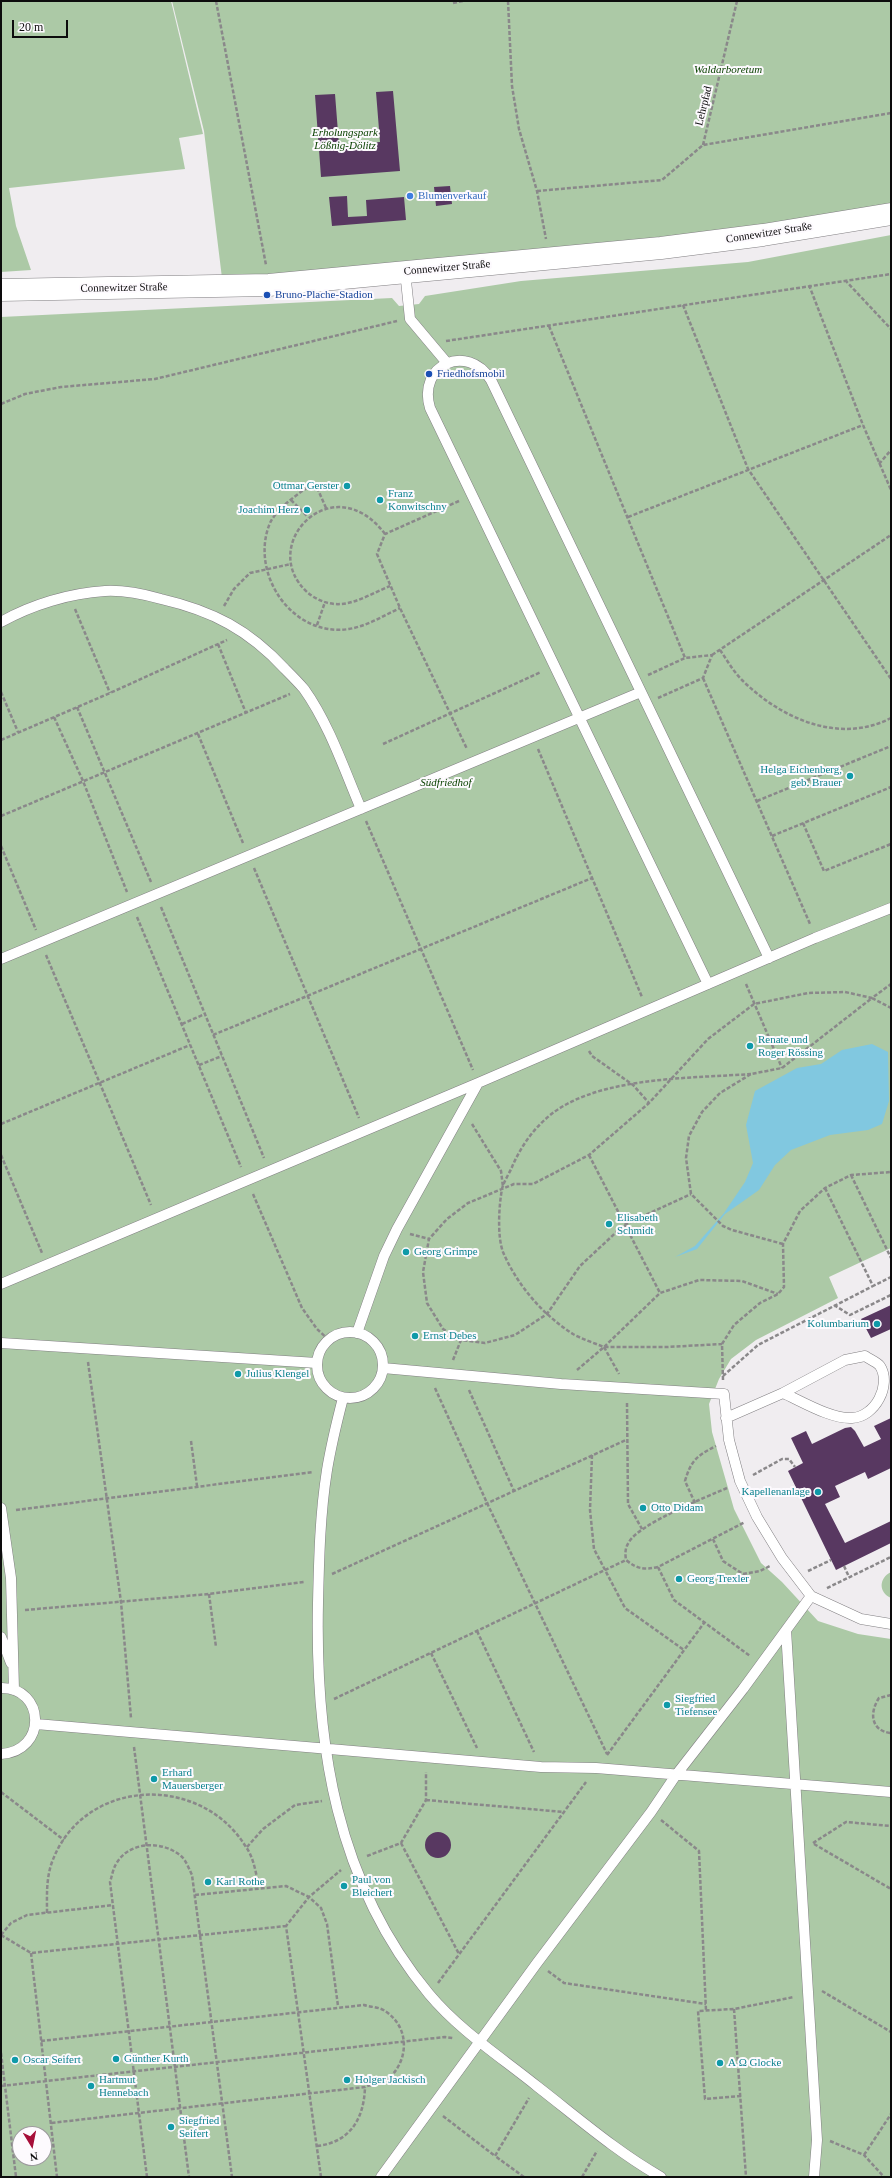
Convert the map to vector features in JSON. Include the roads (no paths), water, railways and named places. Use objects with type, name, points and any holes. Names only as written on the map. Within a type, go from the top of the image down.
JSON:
[{"type":"street","name":"Connewitzer Straße","points":[[1,290],[269,285],[705,243],[891,214]]},
{"type":"lane","points":[[405,271],[410,319],[447,363]]},
{"type":"lane","points":[[708,984],[472,495],[428,400],[429,382],[439,368],[447,363],[464,360],[472,362],[483,369],[491,380],[769,958]]},
{"type":"lane","points":[[1,622],[36,607],[70,596],[105,591],[141,594],[184,604],[218,616],[245,632],[273,656],[304,689],[327,730],[361,809]]},
{"type":"lane","points":[[1,959],[641,692]]},
{"type":"lane","points":[[1,1284],[269,1172],[815,938],[891,908]]},
{"type":"lane","points":[[357,1333],[384,1256],[397,1229],[423,1179],[464,1111],[478,1083]]},
{"type":"lane","points":[[344,1333],[357,1333],[369,1338],[375,1344],[380,1351],[383,1368],[381,1377],[371,1391],[356,1398],[343,1398],[325,1387],[317,1372],[317,1363],[323,1346],[329,1340],[344,1333]]},
{"type":"lane","points":[[1,1343],[87,1350],[317,1363]]},
{"type":"lane","points":[[726,1418],[783,1393],[845,1360],[865,1356],[880,1366],[886,1379],[883,1396],[871,1410],[854,1418],[837,1417],[783,1393]]},
{"type":"lane","points":[[383,1368],[561,1384],[724,1394],[729,1440],[740,1481],[757,1517],[782,1558],[811,1596],[861,1619],[891,1624]]},
{"type":"lane","points":[[343,1398],[327,1470],[322,1516],[318,1581],[317,1641],[324,1748],[334,1799],[354,1862],[372,1906],[398,1951],[429,1994],[479,2042],[604,2138],[661,2177]]},
{"type":"lane","points":[[2,1510],[9,1559],[14,1690]]},
{"type":"lane","points":[[381,2177],[537,1963],[651,1812],[676,1774],[761,1664],[811,1596]]},
{"type":"lane","points":[[786,1630],[797,1784],[817,2140],[814,2177]]},
{"type":"lane","points":[[1,1637],[14,1670]]},
{"type":"lane","points":[[1,1688],[14,1690],[28,1700],[36,1715],[36,1724],[30,1740],[17,1751],[1,1754]]},
{"type":"lane","points":[[36,1724],[541,1767],[596,1768],[891,1792]]},
{"type":"water","points":[[872,1044],[888,1052],[889,1101],[882,1124],[868,1130],[830,1135],[791,1150],[775,1165],[759,1190],[725,1214],[697,1249],[675,1257],[695,1246],[724,1213],[745,1182],[753,1163],[746,1125],[755,1091],[797,1068],[821,1064],[842,1050]]},
{"type":"place","name":"Blumenverkauf","points":[[410,196]]},
{"type":"place","name":"Bruno-Plache-Stadion","points":[[267,295]]},
{"type":"place","name":"Friedhofsmobil","points":[[429,374]]},
{"type":"place","name":"Ottmar Gerster","points":[[347,486]]},
{"type":"place","name":"Franz Konwitschny","points":[[380,500]]},
{"type":"place","name":"Joachim Herz","points":[[307,510]]},
{"type":"place","name":"Helga Eichenberg, geb. Brauer","points":[[850,776]]},
{"type":"place","name":"Renate und Roger Rössing","points":[[750,1046]]},
{"type":"place","name":"Elisabeth Schmidt","points":[[609,1224]]},
{"type":"place","name":"Georg Grimpe","points":[[406,1252]]},
{"type":"place","name":"Kolumbarium","points":[[877,1324]]},
{"type":"place","name":"Ernst Debes","points":[[415,1336]]},
{"type":"place","name":"Julius Klengel","points":[[238,1374]]},
{"type":"place","name":"Kapellenanlage","points":[[818,1492]]},
{"type":"place","name":"Otto Didam","points":[[643,1508]]},
{"type":"place","name":"Georg Trexler","points":[[679,1579]]},
{"type":"place","name":"Siegfried Tiefensee","points":[[667,1705]]},
{"type":"place","name":"Erhard Mauersberger","points":[[154,1779]]},
{"type":"place","name":"Karl Rothe","points":[[208,1882]]},
{"type":"place","name":"Paul von Bleichert","points":[[344,1886]]},
{"type":"place","name":"Günther Kurth","points":[[116,2059]]},
{"type":"place","name":"Oscar Seifert","points":[[15,2060]]},
{"type":"place","name":"Α Ω Glocke","points":[[720,2063]]},
{"type":"place","name":"Holger Jackisch","points":[[347,2080]]},
{"type":"place","name":"Hartmut Hennebach","points":[[91,2086]]},
{"type":"place","name":"Siegfried Seifert","points":[[171,2127]]},
{"type":"park label","name":"Waldarboretum","points":[[728,70]]},
{"type":"park label","name":"Erholungspark Lößnig-Dölitz","points":[[345,139]]},
{"type":"park label","name":"Südfriedhof","points":[[446,783]]}]
